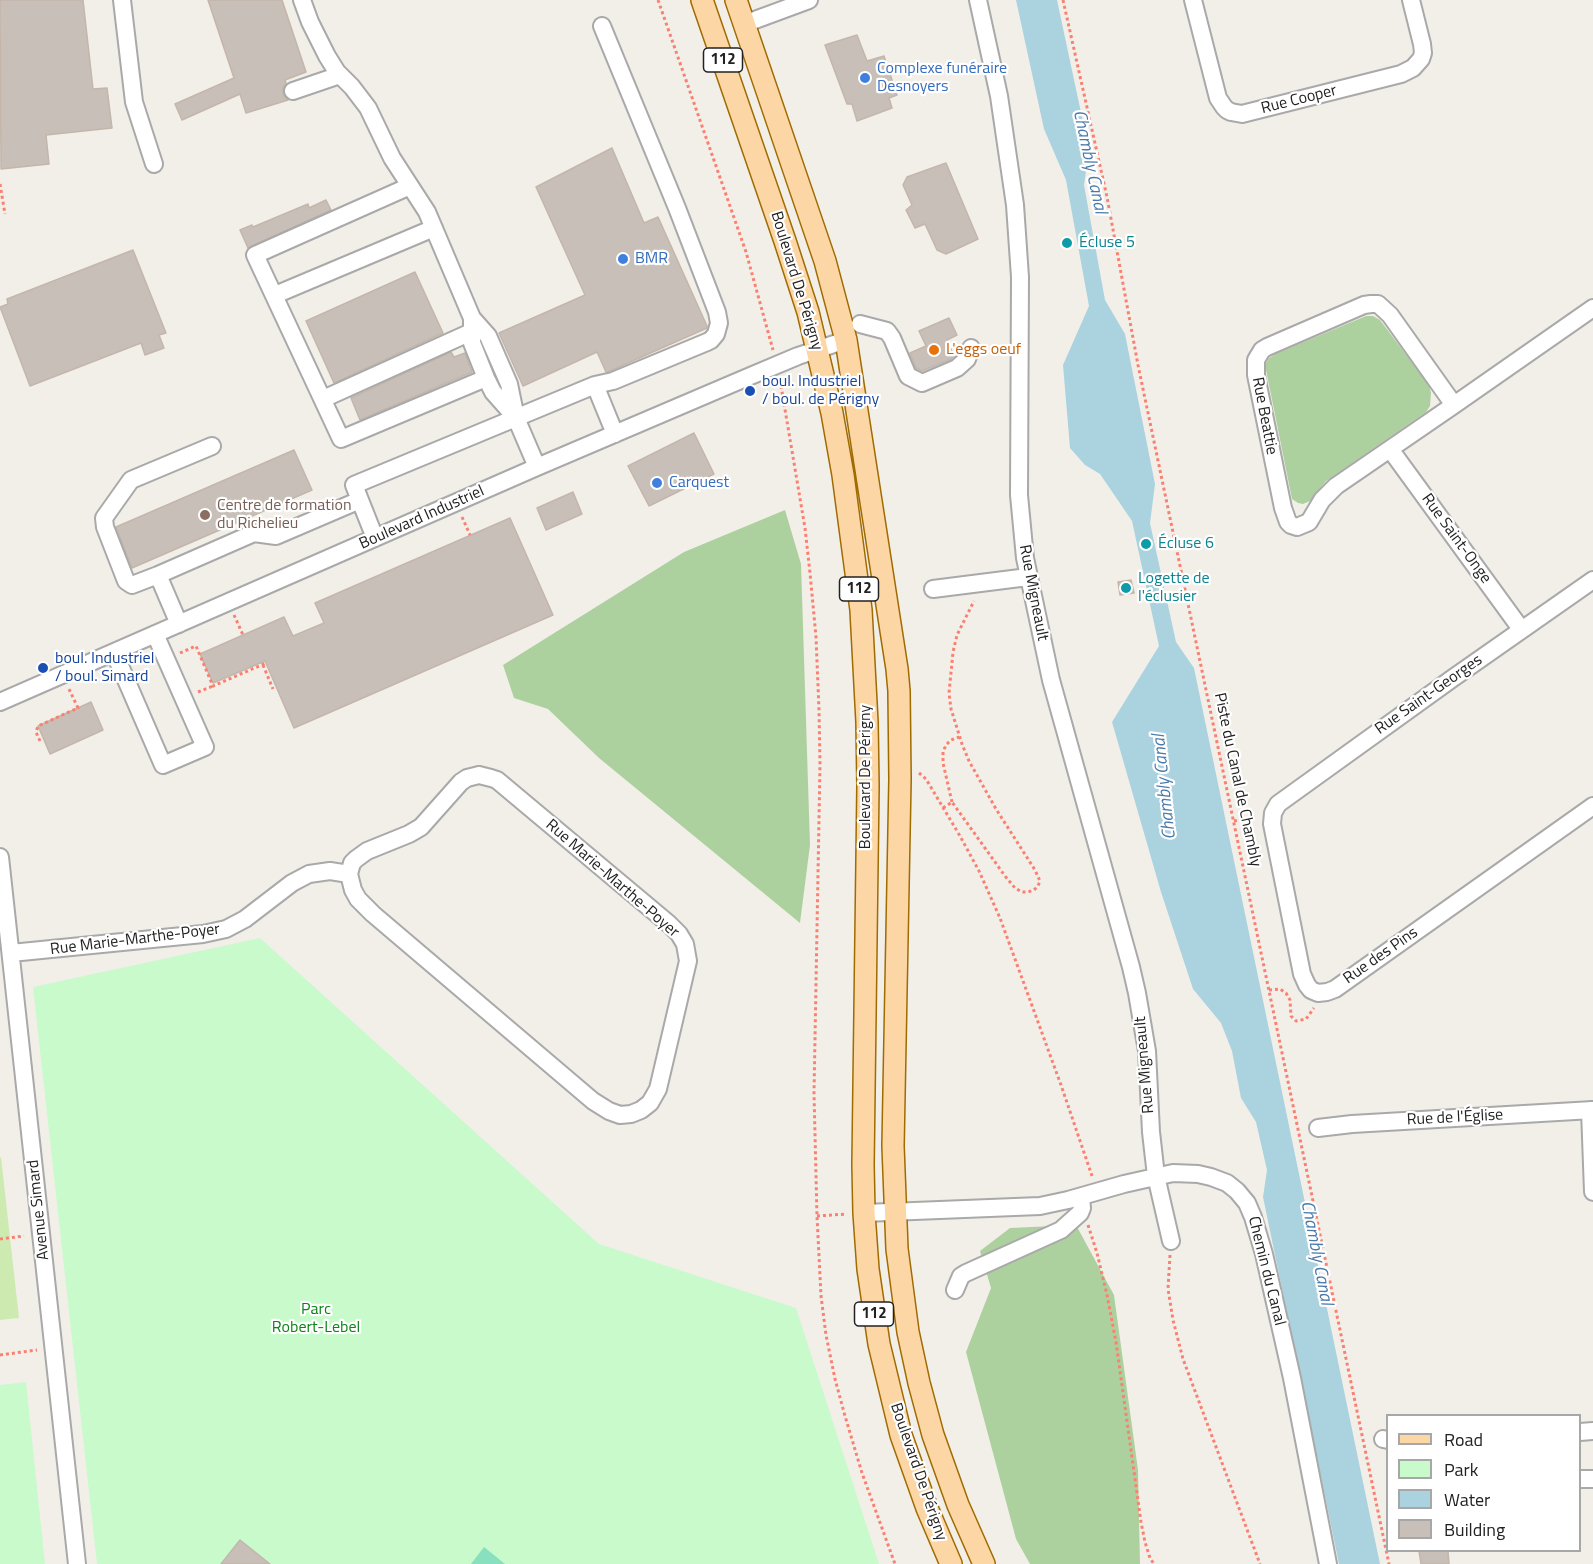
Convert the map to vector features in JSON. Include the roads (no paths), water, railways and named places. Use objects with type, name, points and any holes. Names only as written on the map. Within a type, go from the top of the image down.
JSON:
[{"type":"main road","name":"Boulevard De Périgny","points":[[702,0],[808,312],[832,413],[843,476],[858,585],[865,661],[868,752],[863,1154],[864,1214],[871,1292],[889,1388],[911,1464],[951,1564]]},
{"type":"main road","name":"Boulevard De Périgny","points":[[736,0],[825,261],[853,332],[897,669],[900,750],[893,1146],[897,1249],[910,1341],[933,1435],[984,1564]]},
{"type":"street","points":[[122,0],[134,102],[154,164]]},
{"type":"street","points":[[302,0],[321,48],[368,108],[392,158],[428,212],[475,326],[488,336],[509,384],[516,418],[537,467]]},
{"type":"street","points":[[744,24],[809,0]]},
{"type":"street","name":"Rue Migneault","points":[[978,0],[999,96],[1015,205],[1020,277],[1018,433],[1022,540],[1051,680],[1137,993],[1147,1051],[1151,1132],[1156,1176],[1171,1241]]},
{"type":"street","name":"Rue Cooper","points":[[1192,0],[1218,98],[1227,110],[1242,114],[1401,74],[1413,68],[1423,53],[1411,0]]},
{"type":"street","points":[[375,538],[354,485],[595,385],[613,381],[707,342],[716,334],[719,323],[717,312],[602,26]]},
{"type":"street","points":[[292,91],[340,75]]},
{"type":"street","points":[[410,186],[255,255],[341,439],[486,378]]},
{"type":"street","points":[[275,296],[434,228]]},
{"type":"street","name":"Rue Beattie","points":[[1454,405],[1390,315],[1378,304],[1364,305],[1267,346],[1258,355],[1255,367],[1282,508],[1291,525],[1297,527],[1308,522],[1328,492],[1454,405],[1593,308]]},
{"type":"street","points":[[475,326],[472,343],[486,378],[493,392],[516,418]]},
{"type":"street","points":[[323,399],[475,326]]},
{"type":"street","points":[[853,332],[887,331],[908,376],[922,383],[962,364],[967,359],[971,348]]},
{"type":"street","name":"Boulevard Industriel","points":[[0,702],[537,467],[853,332]]},
{"type":"street","points":[[595,385],[615,434]]},
{"type":"street","points":[[212,446],[131,480],[104,518],[105,527],[126,581],[132,585],[254,533],[276,536],[360,500]]},
{"type":"street","name":"Rue Saint-Onge","points":[[1390,449],[1521,629]]},
{"type":"street","points":[[158,575],[179,624]]},
{"type":"street","points":[[933,589],[1028,577]]},
{"type":"street","name":"Rue Saint-Georges","points":[[1264,817],[1285,797],[1521,629],[1591,587]]},
{"type":"street","points":[[114,652],[164,765],[205,747],[155,634]]},
{"type":"street","name":"Rue Marie-Marthe-Poyer","points":[[479,775],[497,780],[669,924],[685,944],[688,961],[658,1089],[650,1103],[636,1113],[620,1115],[593,1101],[373,914],[358,899],[349,874],[352,863],[360,855],[421,827],[460,782],[479,775]]},
{"type":"street","name":"Rue des Pins","points":[[1264,817],[1302,974],[1308,987],[1321,993],[1338,987],[1593,806]]},
{"type":"street","name":"Avenue Simard","points":[[1,868],[77,1564]]},
{"type":"street","name":"Rue Marie-Marthe-Poyer","points":[[11,953],[226,930],[245,919],[292,883],[309,874],[330,871],[349,874]]},
{"type":"street","points":[[1591,1110],[1593,1192]]},
{"type":"street","name":"Rue de l'Église","points":[[1306,1124],[1352,1124],[1591,1110]]},
{"type":"street","name":"Chemin du Canal","points":[[864,1214],[1040,1206],[1087,1199],[1156,1176],[1186,1173],[1211,1177],[1227,1183],[1247,1203],[1264,1254],[1328,1564]]},
{"type":"street","points":[[955,1290],[962,1276],[1061,1230],[1075,1219],[1087,1199]]},
{"type":"water","name":"Chambly Canal","points":[[1016,0],[1057,0],[1089,150],[1084,185],[1105,300],[1125,334],[1155,484],[1150,523],[1176,642],[1194,668],[1380,1564],[1339,1564],[1263,1197],[1267,1170],[1256,1122],[1241,1098],[1232,1051],[1221,1023],[1193,989],[1161,892],[1112,722],[1159,646],[1132,521],[1100,474],[1085,465],[1070,448],[1063,365],[1089,306],[1066,180],[1044,129]]},
{"type":"place","name":"Complexe funéraire Desnoyers","points":[[865,78]]},
{"type":"place","name":"Écluse 5","points":[[1067,243]]},
{"type":"place","name":"BMR","points":[[623,259]]},
{"type":"place","name":"L'eggs oeuf","points":[[934,350]]},
{"type":"place","name":"boul. Industriel / boul. de Périgny","points":[[750,391]]},
{"type":"place","name":"Carquest","points":[[657,483]]},
{"type":"place","name":"Centre de formation du Richelieu","points":[[205,515]]},
{"type":"place","name":"Écluse 6","points":[[1146,544]]},
{"type":"place","name":"Logette de l'éclusier","points":[[1126,588]]},
{"type":"place","name":"boul. Industriel / boul. Simard","points":[[43,668]]},
{"type":"park label","name":"Parc Robert-Lebel","points":[[316,1319]]}]
